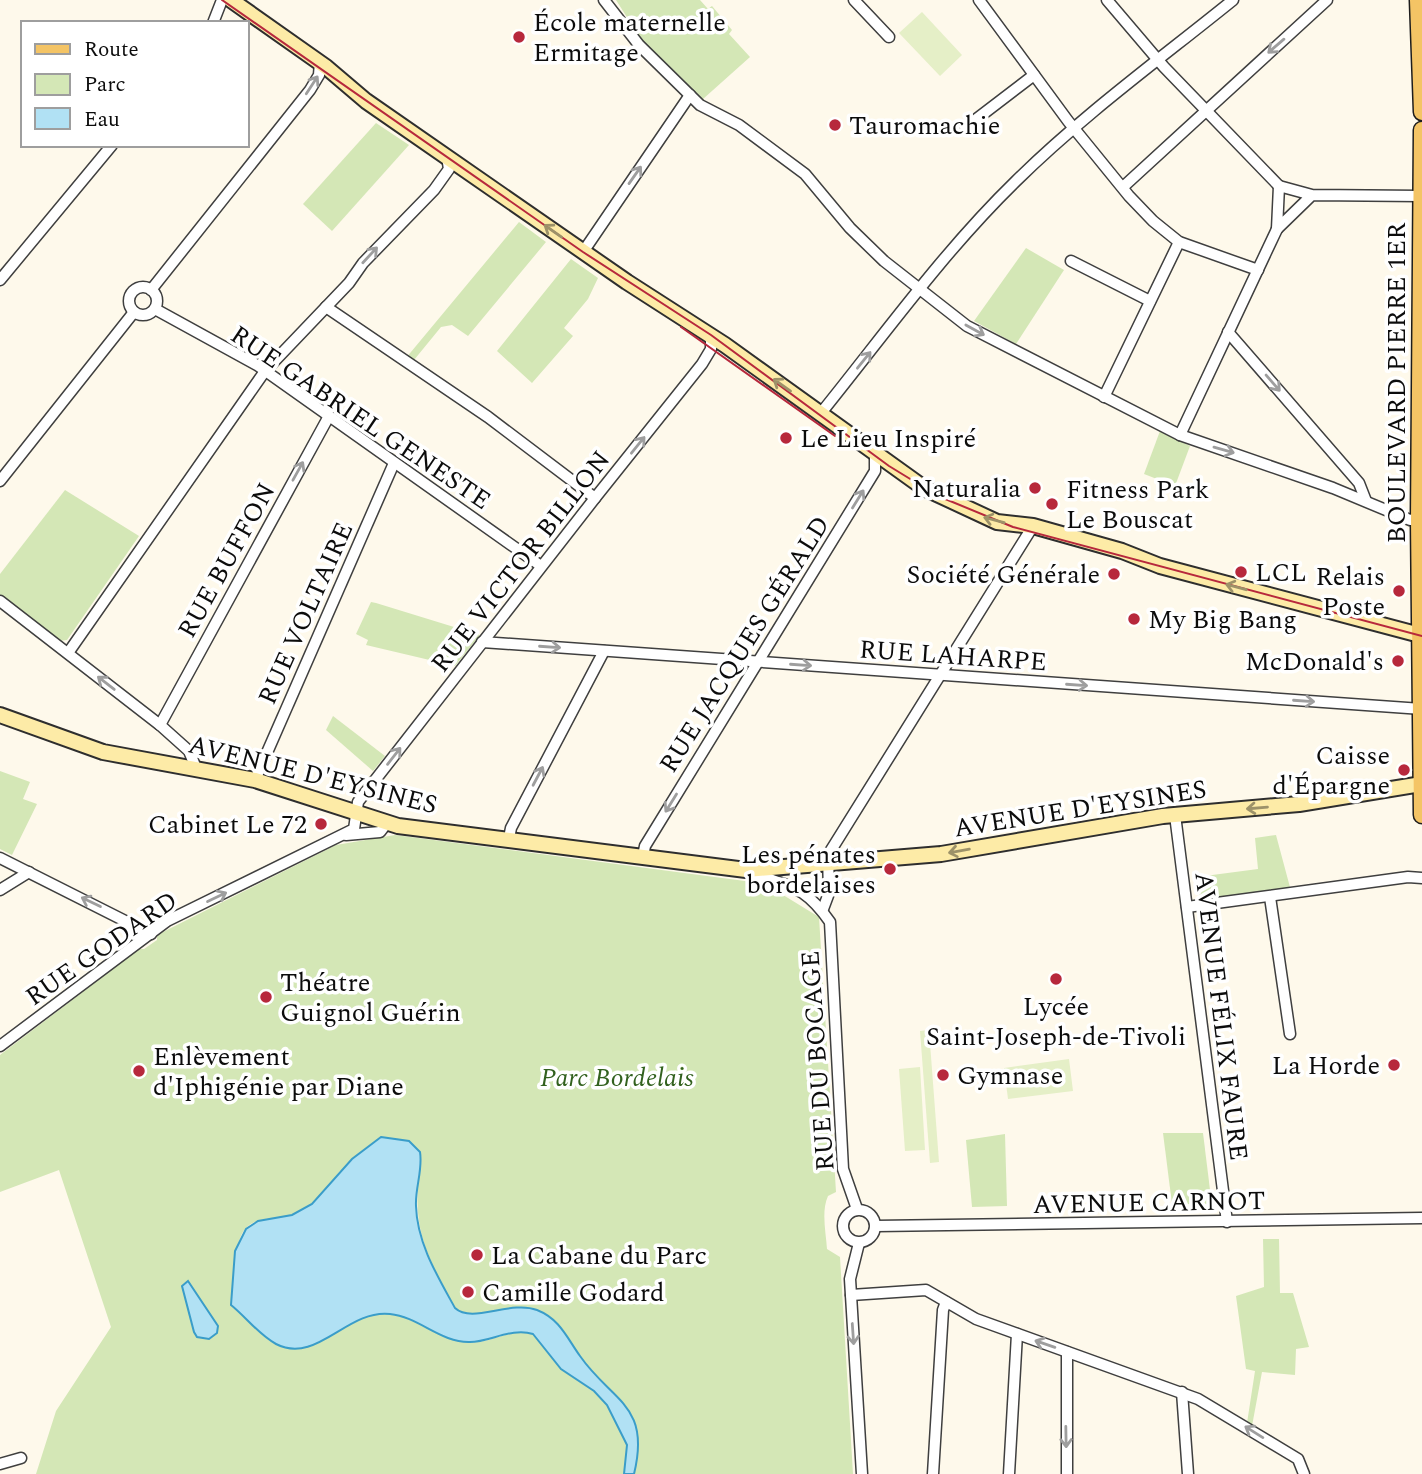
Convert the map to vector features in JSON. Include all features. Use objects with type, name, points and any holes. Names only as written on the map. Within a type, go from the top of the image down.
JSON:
[{"type":"main road","points":[[1418,0],[1422,112]]},
{"type":"main road","name":"BOULEVARD PIERRE 1ER","points":[[1422,130],[1422,815]]},
{"type":"street","points":[[215,20],[222,0]]},
{"type":"street","points":[[231,0],[320,62],[366,101],[583,252],[711,335],[923,488],[997,522],[1033,527],[1132,554],[1160,566],[1421,637]]},
{"type":"street","points":[[854,0],[889,37]]},
{"type":"street","points":[[979,0],[1074,129],[1153,221],[1179,242],[1258,270]]},
{"type":"street","points":[[1107,0],[1158,61],[1279,186],[1312,195],[1421,196]]},
{"type":"street","points":[[821,413],[920,290],[1015,182],[1074,129],[1233,0]]},
{"type":"street","points":[[1123,187],[1327,0]]},
{"type":"street","points":[[606,1],[639,45],[700,105],[739,125],[805,174],[850,228],[920,290],[967,326],[1180,435],[1366,501],[1410,520],[1421,519]]},
{"type":"street","points":[[151,290],[318,78],[320,62]]},
{"type":"street","points":[[966,127],[1034,75]]},
{"type":"street","points":[[583,252],[690,95]]},
{"type":"street","points":[[0,280],[110,147]]},
{"type":"street","points":[[68,653],[265,371],[434,190],[449,169],[447,157]]},
{"type":"street","points":[[1277,229],[1279,186]]},
{"type":"street","points":[[1180,435],[1277,229],[1312,195]]},
{"type":"street","points":[[1104,397],[1179,242]]},
{"type":"street","points":[[1071,261],[1150,301]]},
{"type":"street","points":[[142,287],[151,290],[156,297],[155,309],[147,314],[134,312],[129,304],[133,291],[142,287]]},
{"type":"street","points":[[326,307],[488,416],[594,498]]},
{"type":"street","name":"RUE GABRIEL GENESTE","points":[[155,309],[265,371],[541,566]]},
{"type":"street","points":[[0,481],[134,312]]},
{"type":"street","points":[[1228,332],[1359,483],[1366,501]]},
{"type":"street","name":"RUE VICTOR BILLON","points":[[342,835],[354,829],[358,802],[594,498],[702,365],[711,349],[711,335]]},
{"type":"street","name":"RUE BUFFON","points":[[160,725],[329,416]]},
{"type":"street","name":"RUE JACQUES GÉRALD","points":[[643,856],[645,846],[877,468],[874,455]]},
{"type":"street","name":"RUE VOLTAIRE","points":[[255,780],[394,463]]},
{"type":"street","points":[[828,864],[828,855],[1033,527]]},
{"type":"street","points":[[0,601],[160,725],[189,751],[196,768]]},
{"type":"street","name":"RUE LAHARPE","points":[[482,642],[1422,709]]},
{"type":"street","points":[[509,838],[511,828],[604,651]]},
{"type":"street","name":"AVENUE D'EYSINES","points":[[0,715],[103,752],[255,780],[387,823],[746,870],[941,854],[1175,815],[1299,804],[1422,785]]},
{"type":"street","name":"AVENUE FÉLIX FAURE","points":[[1175,815],[1227,1222]]},
{"type":"street","points":[[342,835],[380,832],[387,823]]},
{"type":"street","name":"RUE GODARD","points":[[0,1046],[167,921],[342,835]]},
{"type":"street","points":[[0,858],[150,934]]},
{"type":"street","name":"RUE DU BOCAGE","points":[[828,864],[829,893],[823,909],[830,922],[844,1175],[858,1209]]},
{"type":"street","name":"AVENUE D'EYSINES","points":[[746,870],[806,893],[823,909]]},
{"type":"street","points":[[0,890],[29,872]]},
{"type":"street","points":[[1187,907],[1408,877],[1422,878]]},
{"type":"street","points":[[1270,897],[1290,1034]]},
{"type":"street","points":[[858,1209],[872,1216],[876,1226],[869,1240],[859,1243],[846,1236],[843,1226],[845,1217],[858,1209]]},
{"type":"street","name":"AVENUE CARNOT","points":[[876,1226],[1422,1218]]},
{"type":"street","points":[[859,1243],[851,1270],[851,1295],[862,1474]]},
{"type":"street","points":[[851,1295],[926,1290],[968,1316],[1212,1405],[1298,1459],[1304,1474]]},
{"type":"street","points":[[933,1474],[943,1310],[946,1302]]},
{"type":"street","points":[[1009,1474],[1017,1334]]},
{"type":"street","points":[[1067,1352],[1067,1474]]},
{"type":"street","points":[[1182,1392],[1188,1474]]},
{"type":"street","points":[[0,1464],[21,1458]]},
{"type":"green space","points":[[616,0],[700,0],[708,9],[712,6],[732,30],[729,34],[750,57],[703,99],[646,47]]},
{"type":"green space","points":[[922,12],[962,55],[940,76],[899,33]]},
{"type":"green space","points":[[376,123],[409,145],[332,231],[303,204]]},
{"type":"green space","points":[[519,222],[546,242],[468,336],[452,325],[441,327],[414,360],[436,375],[433,379],[406,358]]},
{"type":"green space","points":[[1026,248],[1064,270],[1016,344],[974,321]]},
{"type":"green space","points":[[571,259],[598,278],[588,299],[564,328],[573,336],[532,383],[497,351]]},
{"type":"green space","points":[[1160,431],[1190,446],[1175,486],[1144,474]]},
{"type":"green space","points":[[65,490],[139,536],[67,640],[58,641],[0,597],[0,574]]},
{"type":"green space","points":[[371,602],[480,635],[455,666],[366,645],[368,640],[356,634]]},
{"type":"green space","points":[[333,716],[385,756],[373,771],[326,730]]},
{"type":"green space","points":[[0,771],[30,782],[23,799],[37,804],[12,855],[0,849]]},
{"type":"green space","name":"Parc Bordelais","points":[[395,835],[745,881],[775,890],[819,917],[836,1192],[828,1196],[824,1222],[827,1249],[840,1257],[853,1474],[634,1474],[638,1451],[633,1418],[626,1406],[592,1371],[552,1318],[527,1308],[472,1314],[455,1308],[428,1255],[419,1222],[417,1204],[421,1162],[340,1171],[322,1194],[299,1212],[259,1220],[246,1228],[236,1252],[231,1305],[270,1340],[289,1348],[316,1343],[356,1321],[384,1314],[406,1318],[448,1337],[470,1342],[486,1341],[509,1334],[533,1334],[561,1369],[594,1391],[607,1405],[627,1445],[624,1474],[36,1474],[56,1411],[111,1327],[59,1170],[0,1192],[0,1055],[139,949],[144,949],[157,940],[157,935],[336,845]]},
{"type":"green space","points":[[1276,835],[1291,891],[1200,902],[1197,877],[1258,869],[1255,838]]},
{"type":"green space","points":[[929,1030],[939,1162],[930,1163],[920,1031]]},
{"type":"green space","points":[[1069,1059],[1073,1091],[1008,1099],[1004,1068]]},
{"type":"green space","points":[[920,1067],[925,1150],[905,1151],[899,1069]]},
{"type":"green space","points":[[1163,1133],[1203,1133],[1211,1198],[1207,1204],[1172,1204]]},
{"type":"green space","points":[[1005,1134],[1007,1206],[972,1207],[966,1140]]},
{"type":"green space","points":[[1263,1239],[1279,1239],[1280,1293],[1293,1293],[1309,1347],[1296,1349],[1295,1375],[1262,1372],[1252,1426],[1247,1423],[1255,1371],[1246,1369],[1236,1296],[1264,1287]]},
{"type":"water","points":[[381,1137],[409,1141],[420,1152],[417,1220],[424,1246],[455,1308],[471,1314],[526,1308],[552,1318],[592,1371],[633,1418],[638,1451],[634,1474],[624,1474],[627,1445],[607,1405],[594,1391],[561,1369],[533,1334],[517,1332],[478,1341],[459,1341],[401,1316],[390,1314],[374,1315],[319,1342],[291,1349],[270,1340],[231,1305],[235,1251],[246,1229],[258,1221],[292,1215],[312,1204],[352,1159]]},
{"type":"water","points":[[188,1281],[218,1326],[217,1333],[209,1339],[197,1337],[194,1332],[182,1286]]},
{"type":"tram line","points":[[222,0],[583,252],[711,335],[889,466],[938,496],[1013,527],[1422,636]]},
{"type":"tram line","points":[[681,327],[835,436]]},
{"type":"place","name":"École maternelle Ermitage","points":[[519,37]]},
{"type":"place","name":"Tauromachie","points":[[835,125]]},
{"type":"place","name":"Le Lieu Inspiré","points":[[786,438]]},
{"type":"place","name":"Naturalia","points":[[1035,488]]},
{"type":"place","name":"Fitness Park Le Bouscat","points":[[1052,504]]},
{"type":"place","name":"LCL","points":[[1241,572]]},
{"type":"place","name":"Société Générale","points":[[1114,574]]},
{"type":"place","name":"Relais Poste","points":[[1399,591]]},
{"type":"place","name":"My Big Bang","points":[[1134,619]]},
{"type":"place","name":"McDonald's","points":[[1398,661]]},
{"type":"place","name":"Caisse d'Épargne","points":[[1404,770]]},
{"type":"place","name":"Cabinet Le 72","points":[[321,824]]},
{"type":"place","name":"Les pénates bordelaises","points":[[890,869]]},
{"type":"place","name":"Lycée Saint-Joseph-de-Tivoli","points":[[1056,979]]},
{"type":"place","name":"Théatre Guignol Guérin","points":[[266,997]]},
{"type":"place","name":"La Horde","points":[[1394,1065]]},
{"type":"place","name":"Enlèvement d'Iphigénie par Diane","points":[[139,1071]]},
{"type":"place","name":"Gymnase","points":[[943,1075]]},
{"type":"place","name":"La Cabane du Parc","points":[[477,1255]]},
{"type":"place","name":"Camille Godard","points":[[468,1292]]}]
